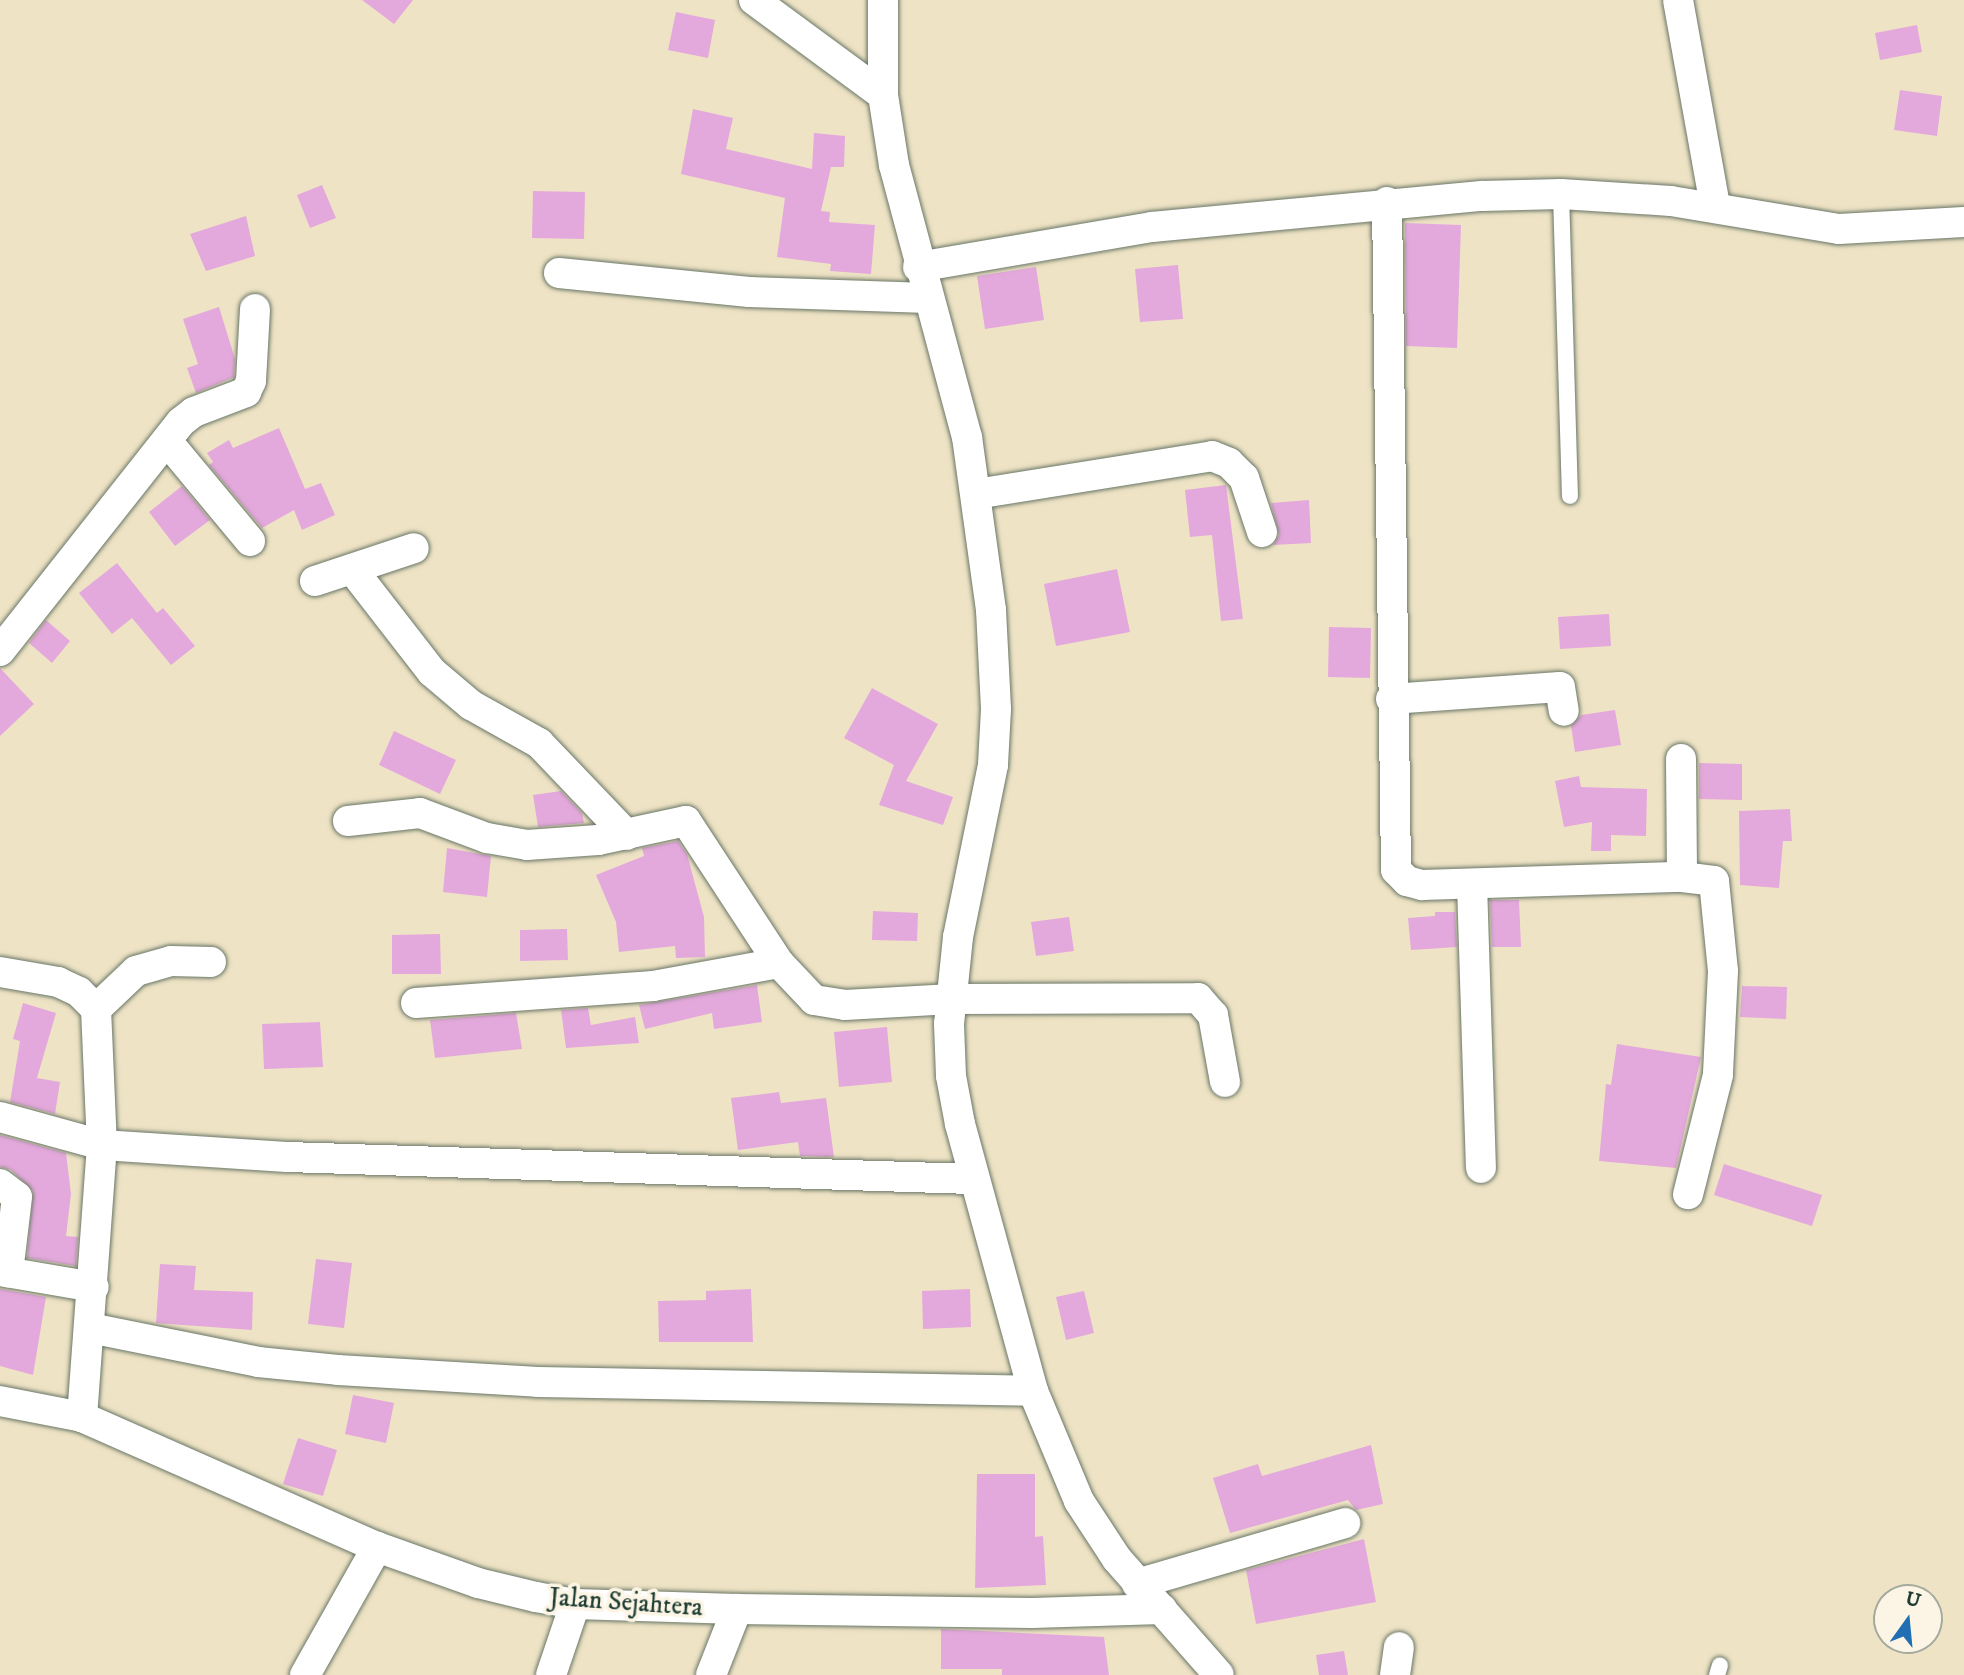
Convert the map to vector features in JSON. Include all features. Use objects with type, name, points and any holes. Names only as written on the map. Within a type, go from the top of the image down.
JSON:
[{"type":"street","points":[[754,0],[883,95]]},
{"type":"street","points":[[884,0],[883,95],[903,210],[967,437],[990,610],[996,709],[993,765],[958,937],[952,999],[951,1076],[973,1179],[1033,1391],[1079,1501],[1137,1584],[1219,1675]]},
{"type":"street","points":[[1678,0],[1715,206]]},
{"type":"street","points":[[918,267],[1152,227],[1387,202],[1561,194],[1715,206],[1839,229],[1964,222]]},
{"type":"street","points":[[1387,202],[1391,699],[1396,870],[1407,881],[1422,885],[1682,877],[1706,877],[1716,885],[1723,971],[1718,1074],[1688,1194]]},
{"type":"street","points":[[559,272],[749,292],[928,298]]},
{"type":"street","points":[[0,651],[167,441],[194,412],[246,392],[251,381],[255,309]]},
{"type":"street","points":[[167,441],[250,541]]},
{"type":"street","points":[[976,494],[1212,456],[1229,463],[1244,478],[1262,531]]},
{"type":"street","points":[[315,581],[414,548]]},
{"type":"street","points":[[352,569],[432,672],[471,705],[539,743],[627,835]]},
{"type":"street","points":[[1391,699],[1560,687],[1564,711]]},
{"type":"street","points":[[1681,759],[1682,877]]},
{"type":"street","points":[[348,821],[420,813],[487,838],[527,845],[627,835],[686,821],[779,963],[808,996],[831,1004],[952,999],[1198,999],[1213,1015],[1225,1082]]},
{"type":"street","points":[[1472,884],[1481,1168]]},
{"type":"street","points":[[96,1009],[136,971],[171,961],[211,962]]},
{"type":"street","points":[[416,1003],[653,986],[779,963]]},
{"type":"street","points":[[0,972],[58,982],[79,992],[96,1009],[102,1144],[94,1287],[82,1417]]},
{"type":"street","points":[[0,1117],[102,1144],[419,1163],[973,1179]]},
{"type":"street","points":[[0,1184],[17,1198],[4,1272],[94,1287]]},
{"type":"street","points":[[90,1328],[258,1362],[338,1370],[538,1382],[1033,1391]]},
{"type":"street","name":"Jalan Sejahtera","points":[[0,1401],[82,1417],[377,1547],[478,1583],[575,1604],[1032,1613],[1162,1609]]},
{"type":"street","points":[[1137,1584],[1345,1523]]},
{"type":"street","points":[[305,1675],[377,1547]]},
{"type":"street","points":[[551,1675],[575,1604]]},
{"type":"street","points":[[711,1675],[737,1609]]},
{"type":"lane","points":[[1561,194],[1570,496]]},
{"type":"building","points":[[362,0],[413,0],[394,24]]},
{"type":"building","points":[[676,12],[715,20],[708,58],[668,50]]},
{"type":"building","points":[[1917,25],[1922,52],[1880,60],[1875,33]]},
{"type":"building","points":[[1900,90],[1942,96],[1937,136],[1894,130]]},
{"type":"building","points":[[693,109],[733,118],[726,149],[812,169],[814,133],[845,136],[844,167],[831,167],[821,211],[830,212],[829,222],[875,225],[871,274],[830,271],[831,264],[777,257],[785,198],[681,174]]},
{"type":"building","points":[[322,185],[336,218],[310,228],[297,195]]},
{"type":"building","points":[[533,191],[585,192],[584,239],[532,238]]},
{"type":"building","points":[[246,216],[255,256],[206,271],[190,234]]},
{"type":"building","points":[[1405,223],[1461,225],[1457,348],[1406,346]]},
{"type":"building","points":[[1178,265],[1183,319],[1140,322],[1135,269]]},
{"type":"building","points":[[1036,267],[1044,320],[985,329],[977,276]]},
{"type":"building","points":[[219,307],[235,359],[234,377],[196,393],[187,368],[198,364],[183,319]]},
{"type":"building","points":[[279,428],[305,489],[321,483],[335,515],[302,530],[294,510],[262,528],[209,465],[213,462],[207,453],[229,440],[233,448]]},
{"type":"building","points":[[1226,485],[1243,619],[1221,621],[1212,535],[1190,537],[1185,490]]},
{"type":"building","points":[[182,486],[210,520],[175,546],[149,512]]},
{"type":"building","points":[[1309,500],[1311,543],[1273,545],[1279,535],[1271,503]]},
{"type":"building","points":[[117,563],[157,613],[163,608],[195,646],[171,665],[132,618],[112,634],[79,593]]},
{"type":"building","points":[[1117,569],[1130,632],[1056,646],[1044,584]]},
{"type":"building","points":[[1609,614],[1611,646],[1560,649],[1558,617]]},
{"type":"building","points":[[46,620],[70,641],[52,663],[29,643]]},
{"type":"building","points":[[1329,627],[1371,628],[1370,678],[1328,677]]},
{"type":"building","points":[[0,668],[34,704],[0,736]]},
{"type":"building","points":[[872,688],[938,724],[906,781],[953,797],[943,825],[879,805],[894,765],[844,738]]},
{"type":"building","points":[[1615,710],[1621,745],[1575,752],[1571,726],[1581,715]]},
{"type":"building","points":[[394,731],[456,760],[440,794],[379,765]]},
{"type":"building","points":[[1699,763],[1742,764],[1742,800],[1699,799]]},
{"type":"building","points":[[1579,776],[1581,787],[1647,789],[1646,836],[1611,835],[1611,851],[1591,851],[1592,822],[1564,827],[1555,781]]},
{"type":"building","points":[[561,791],[582,813],[584,823],[538,827],[533,795]]},
{"type":"building","points":[[1790,809],[1792,841],[1783,841],[1779,888],[1740,885],[1739,811]]},
{"type":"building","points":[[678,841],[687,854],[704,917],[705,957],[676,958],[675,946],[619,952],[616,922],[596,875],[644,856],[642,848]]},
{"type":"building","points":[[447,848],[491,856],[487,897],[443,892]]},
{"type":"building","points":[[1490,900],[1519,900],[1521,947],[1492,947]]},
{"type":"building","points":[[873,911],[918,913],[917,941],[872,940]]},
{"type":"building","points":[[1435,912],[1455,912],[1457,947],[1411,950],[1408,918],[1435,916]]},
{"type":"building","points":[[1069,917],[1074,951],[1036,956],[1031,922]]},
{"type":"building","points":[[567,929],[568,960],[520,961],[520,930]]},
{"type":"building","points":[[440,934],[441,974],[392,974],[392,935]]},
{"type":"building","points":[[757,985],[762,1022],[714,1029],[712,1013],[645,1029],[639,1005]]},
{"type":"building","points":[[1742,986],[1787,987],[1786,1019],[1740,1017]]},
{"type":"building","points":[[23,1003],[56,1013],[37,1078],[60,1082],[55,1114],[10,1102],[20,1041],[13,1039]]},
{"type":"building","points":[[588,1008],[591,1025],[635,1017],[639,1043],[566,1048],[561,1010]]},
{"type":"building","points":[[516,1013],[522,1049],[435,1058],[430,1020]]},
{"type":"building","points":[[320,1022],[323,1067],[264,1069],[262,1024]]},
{"type":"building","points":[[887,1027],[892,1082],[839,1087],[834,1032]]},
{"type":"building","points":[[1617,1044],[1701,1057],[1676,1168],[1599,1161],[1606,1084],[1611,1085]]},
{"type":"building","points":[[779,1092],[781,1103],[826,1098],[834,1157],[800,1156],[798,1142],[738,1150],[731,1098]]},
{"type":"building","points":[[0,1135],[66,1153],[71,1194],[66,1236],[78,1237],[76,1266],[27,1258],[33,1191],[11,1170],[0,1167]]},
{"type":"building","points":[[1724,1164],[1822,1195],[1812,1226],[1714,1195]]},
{"type":"building","points":[[316,1259],[352,1263],[344,1328],[308,1324]]},
{"type":"building","points":[[160,1264],[196,1266],[194,1290],[253,1292],[252,1330],[156,1323]]},
{"type":"building","points":[[0,1289],[46,1297],[33,1375],[0,1366]]},
{"type":"building","points":[[751,1289],[753,1342],[659,1342],[658,1301],[706,1300],[706,1291]]},
{"type":"building","points":[[970,1289],[971,1327],[923,1329],[922,1291]]},
{"type":"building","points":[[1084,1291],[1094,1333],[1066,1340],[1056,1297]]},
{"type":"building","points":[[353,1395],[394,1403],[386,1443],[345,1434]]},
{"type":"building","points":[[298,1438],[337,1450],[323,1496],[283,1484]]},
{"type":"building","points":[[1371,1445],[1383,1504],[1356,1510],[1348,1500],[1230,1533],[1213,1478],[1258,1464],[1262,1476]]},
{"type":"building","points":[[977,1474],[1035,1474],[1035,1537],[1043,1536],[1046,1585],[975,1588]]},
{"type":"building","points":[[1364,1539],[1376,1602],[1256,1624],[1246,1570]]},
{"type":"building","points":[[941,1629],[1104,1637],[1109,1675],[1002,1675],[1002,1669],[941,1669]]},
{"type":"building","points":[[1344,1651],[1348,1675],[1319,1675],[1316,1655]]}]
